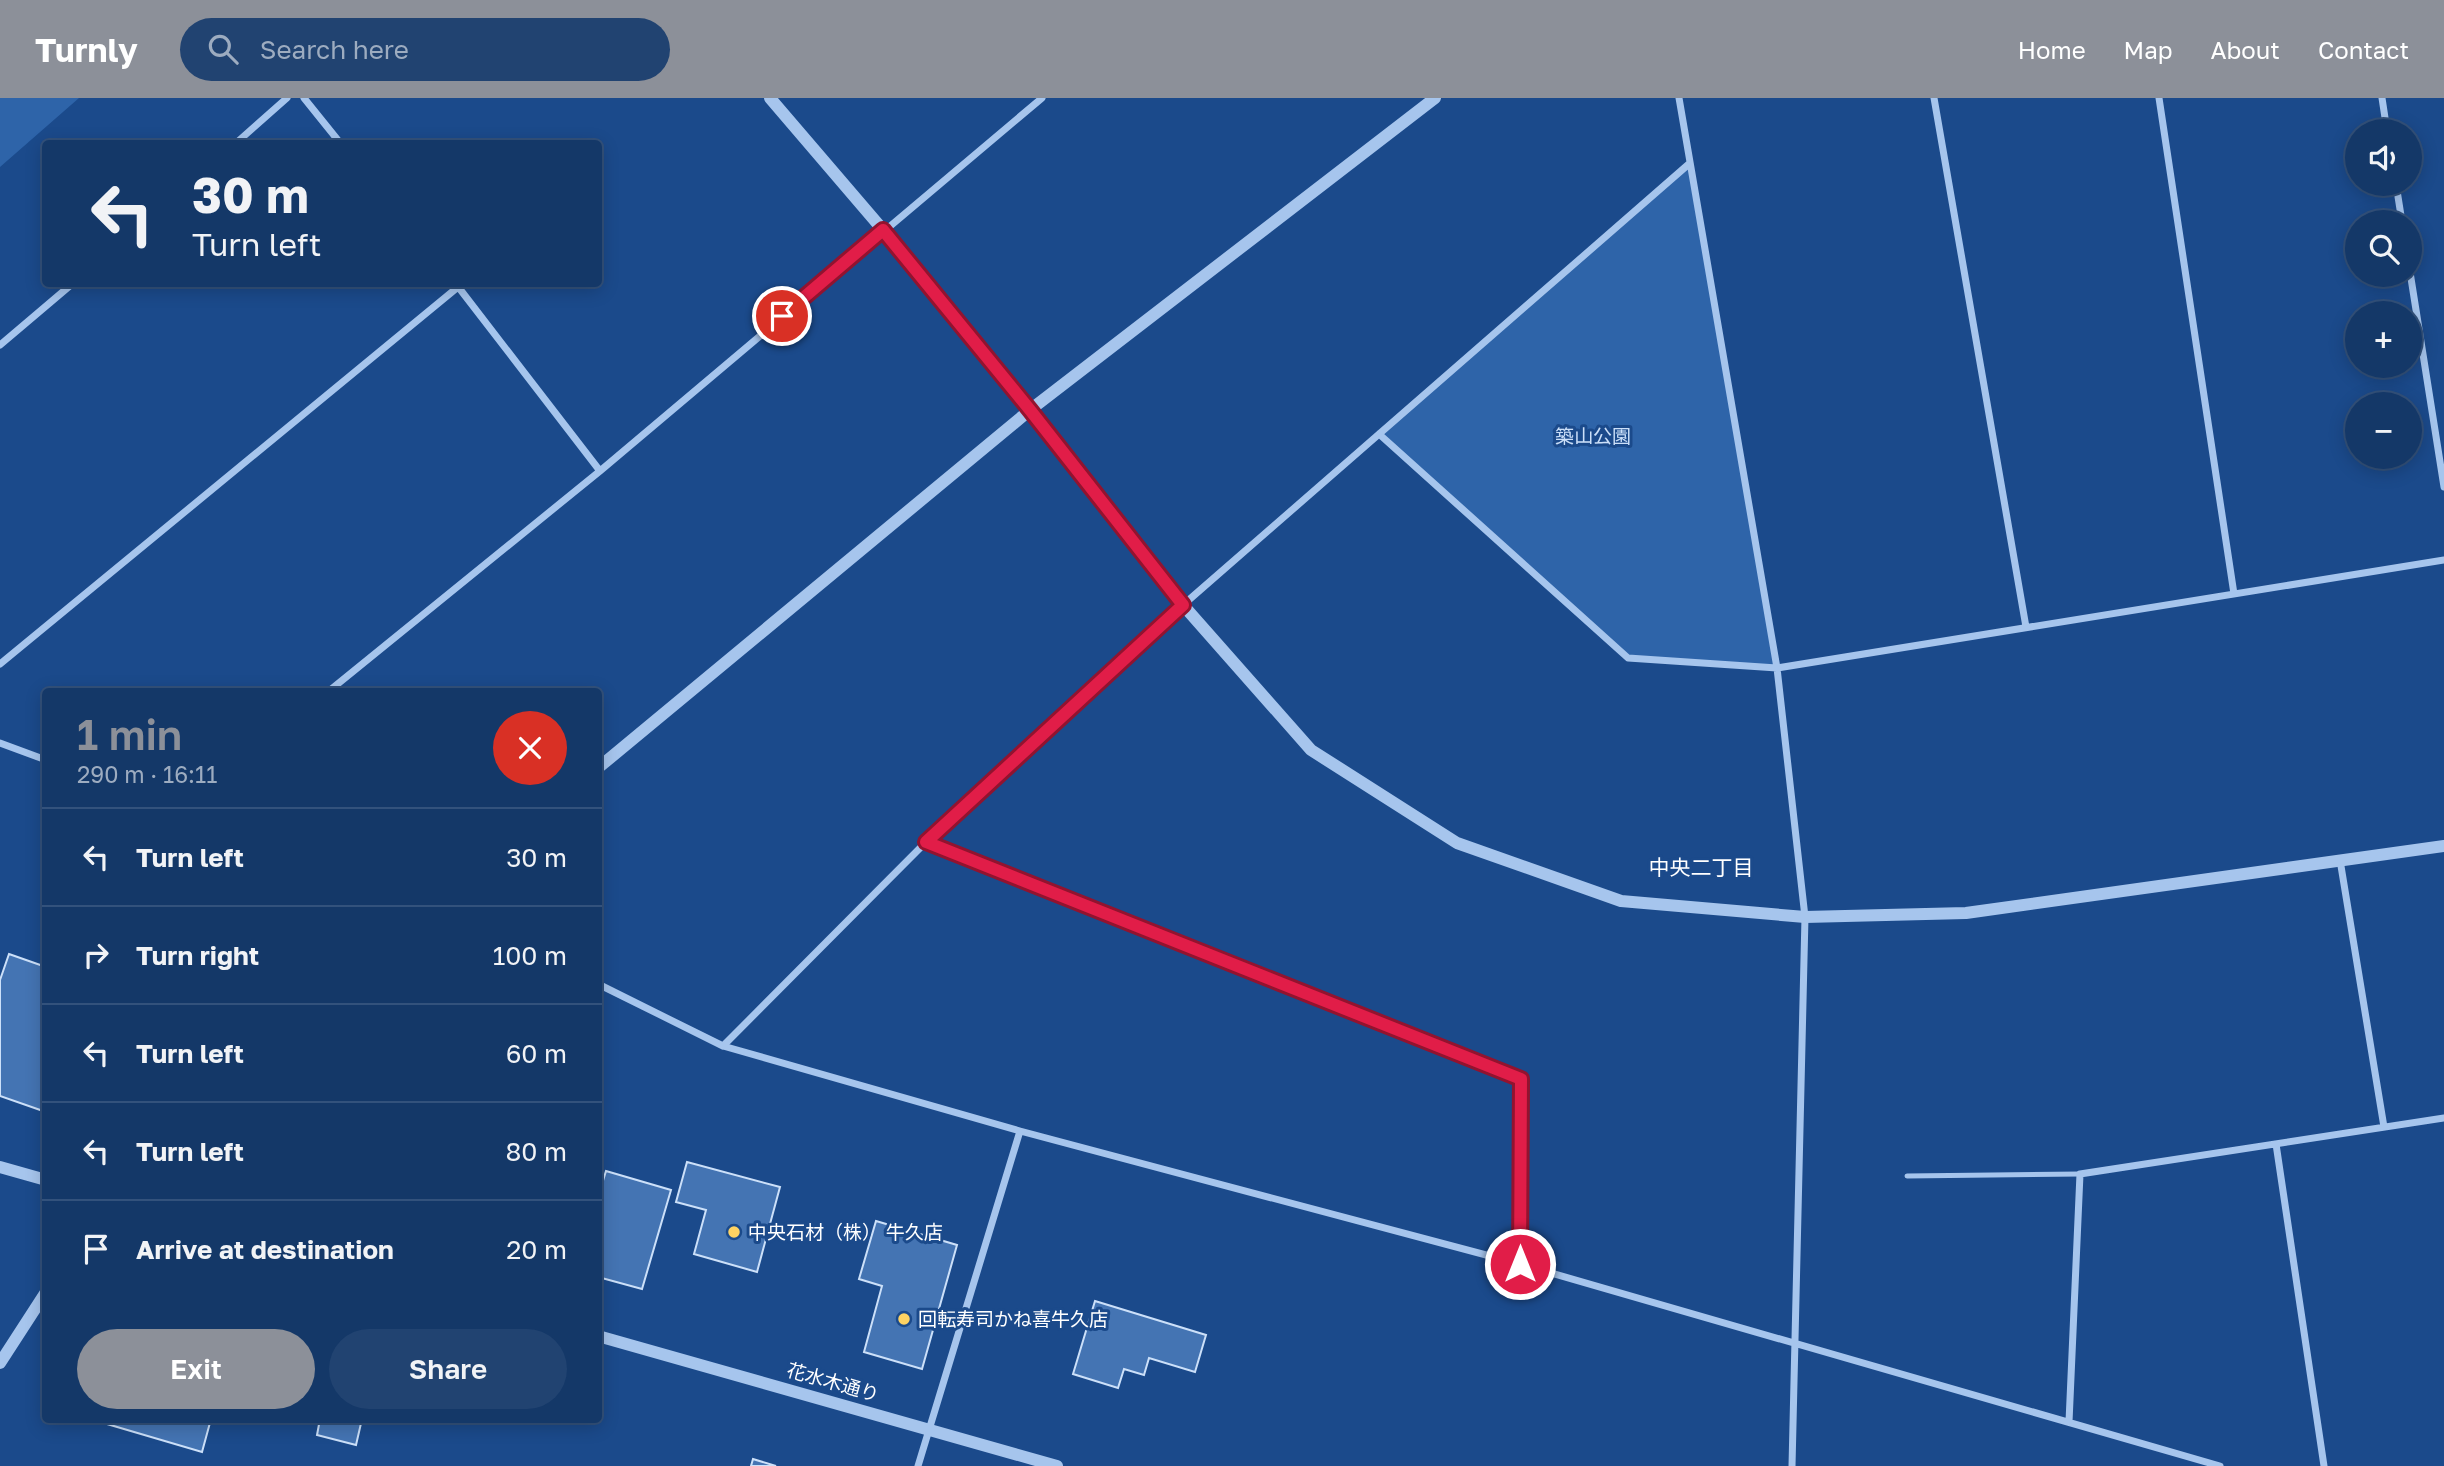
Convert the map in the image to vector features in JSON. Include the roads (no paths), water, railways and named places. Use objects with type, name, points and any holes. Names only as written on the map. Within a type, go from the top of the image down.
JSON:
[{"type":"street","points":[[239,140],[287,98]]},
{"type":"street","points":[[304,98],[338,140]]},
{"type":"street","points":[[770,98],[883,230],[1030,410],[1183,605],[1311,750],[1457,843],[1621,901],[1805,917],[1966,913],[2444,846]]},
{"type":"street","points":[[333,688],[600,471],[1042,98]]},
{"type":"street","points":[[602,765],[1030,410],[1435,98]]},
{"type":"street","points":[[1679,98],[1777,668],[1805,917],[1793,1466]]},
{"type":"street","points":[[1934,98],[2026,627]]},
{"type":"street","points":[[2159,98],[2234,594]]},
{"type":"street","points":[[2382,98],[2385,119]]},
{"type":"street","points":[[723,1046],[926,842],[1183,605],[1690,163]]},
{"type":"street","points":[[0,345],[68,287]]},
{"type":"street","points":[[0,664],[455,287]]},
{"type":"street","points":[[459,287],[600,471]]},
{"type":"street","points":[[2412,287],[2444,486]]},
{"type":"street","points":[[1379,434],[1629,658],[1777,668],[2444,560]]},
{"type":"street","points":[[0,743],[42,759]]},
{"type":"street","points":[[926,842],[1521,1079],[1520,1264]]},
{"type":"street","points":[[2340,860],[2384,1127]]},
{"type":"street","points":[[602,986],[723,1046],[1020,1131],[1520,1264],[2220,1466]]},
{"type":"street","points":[[2069,1422],[2080,1174],[2444,1118]]},
{"type":"street","points":[[918,1466],[1020,1131]]},
{"type":"street","points":[[2276,1144],[2324,1466]]},
{"type":"street","points":[[0,1167],[42,1179]]},
{"type":"street","points":[[0,1363],[42,1298]]},
{"type":"street","name":"花水木通り","points":[[602,1337],[1057,1466]]},
{"type":"lane","points":[[1907,1176],[2080,1174]]},
{"type":"place","name":"中央石材（株） 牛久店","points":[[734,1232]]},
{"type":"place","name":"回転寿司かね喜牛久店","points":[[904,1319]]},
{"type":"district","name":"中央二丁目","points":[[1701,868]]},
{"type":"park label","name":"築山公園","points":[[1593,436]]}]
